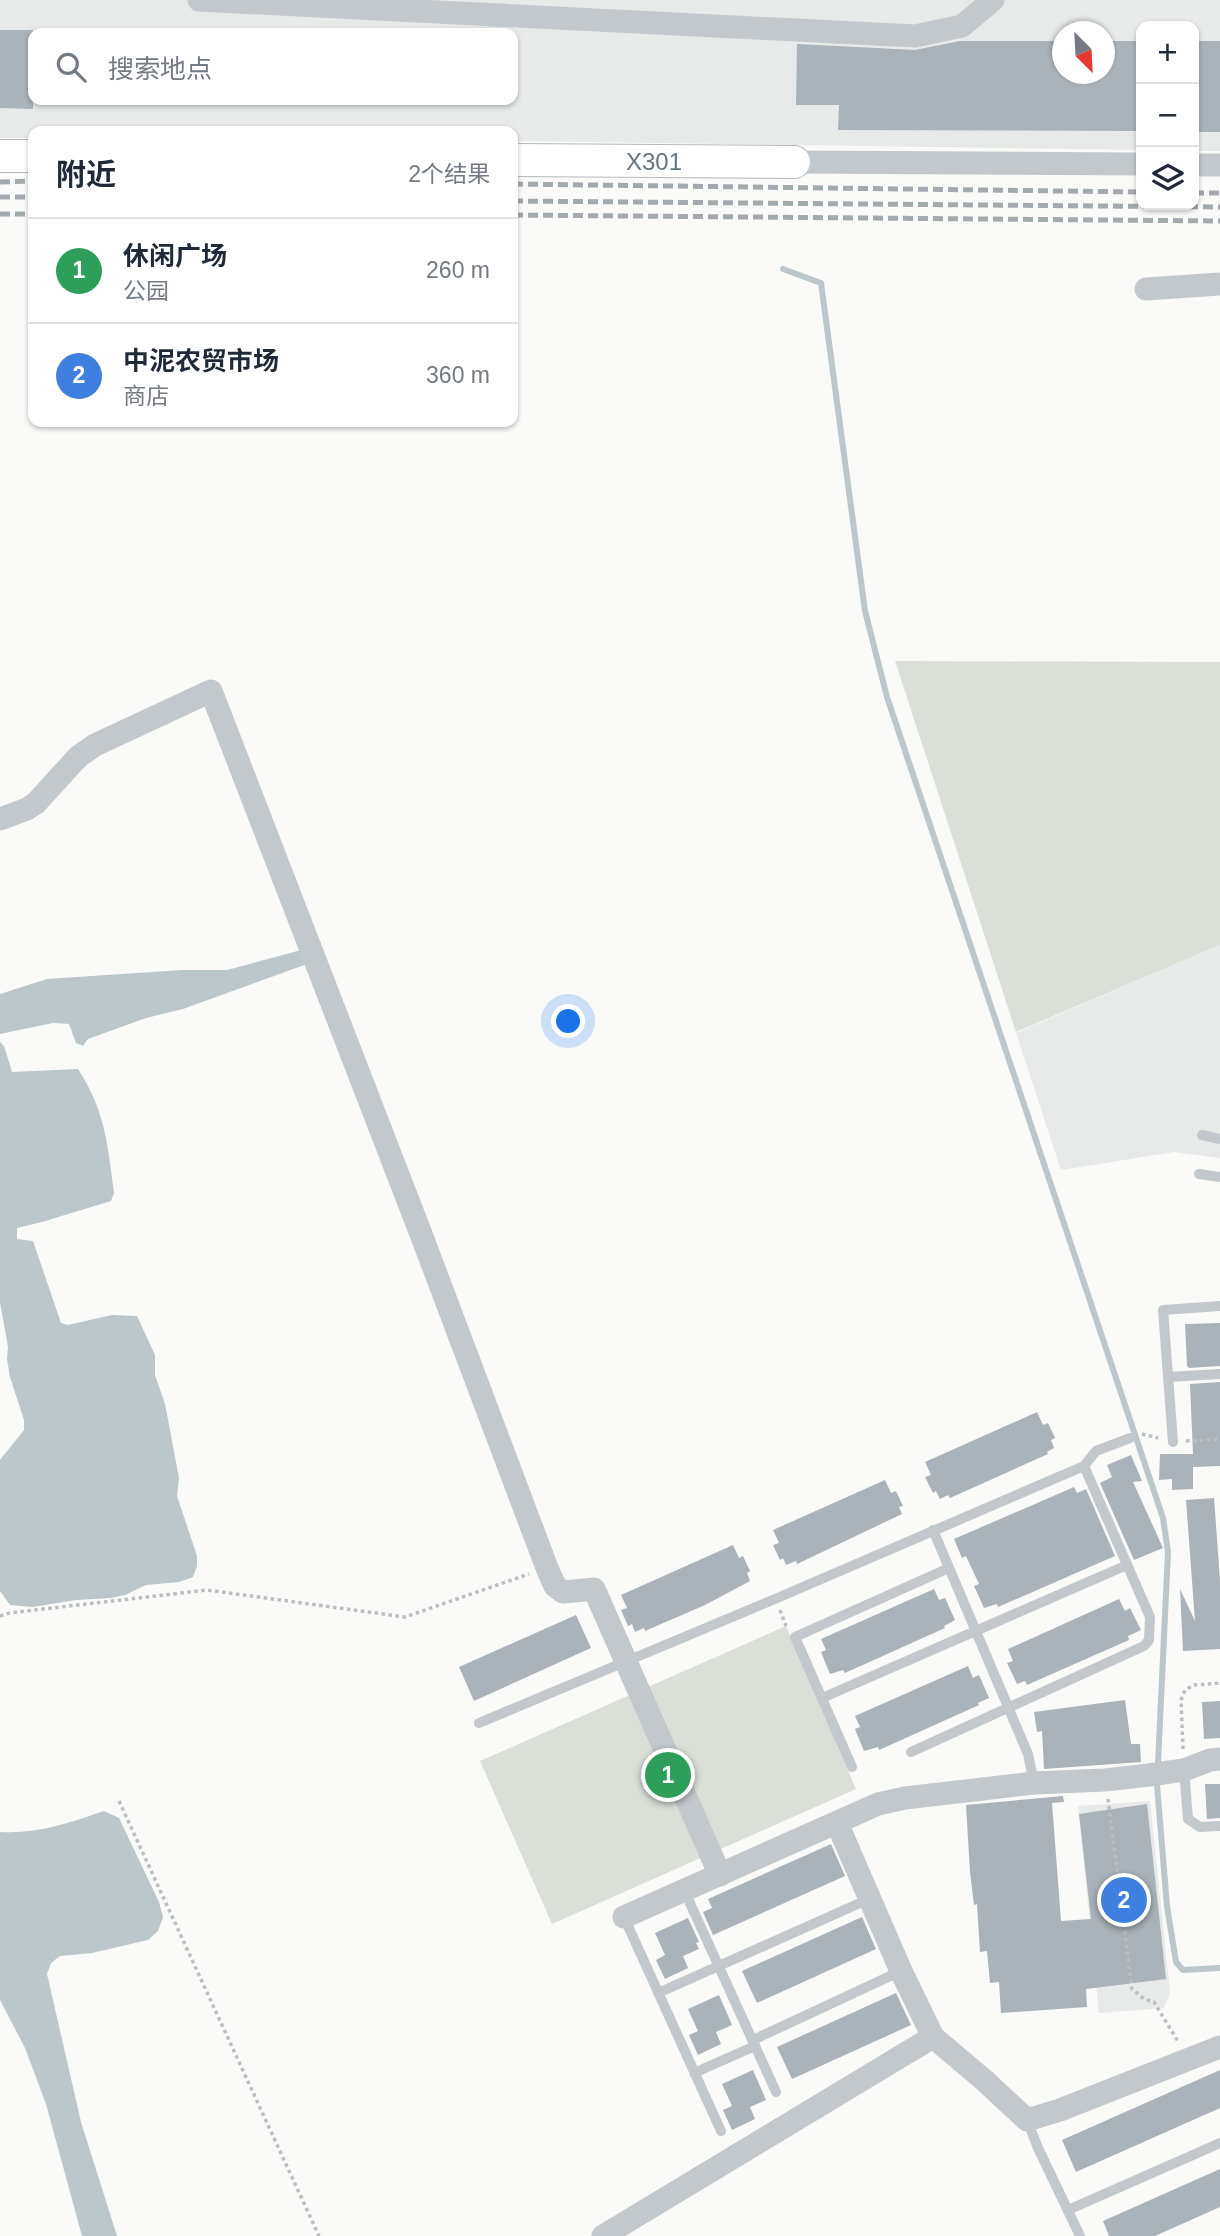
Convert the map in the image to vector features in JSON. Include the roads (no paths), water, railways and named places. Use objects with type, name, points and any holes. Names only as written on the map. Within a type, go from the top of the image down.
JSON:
[{"type":"main road","points":[[0,156],[28,156]]},
{"type":"main road","name":"X301","points":[[518,160],[794,162]]},
{"type":"street","points":[[199,0],[915,36],[962,26],[993,0]]},
{"type":"street","points":[[794,162],[1136,164]]},
{"type":"street","points":[[1199,165],[1220,165]]},
{"type":"street","points":[[1146,289],[1220,284]]},
{"type":"street","points":[[0,819],[36,803],[78,757],[95,745],[211,691],[547,1568],[555,1586],[563,1592],[593,1589],[720,1875]]},
{"type":"street","points":[[624,1917],[878,1804],[905,1798],[1034,1783],[1105,1780],[1167,1772],[1210,1759],[1220,1759]]},
{"type":"street","points":[[837,1823],[901,1971],[933,2037],[1027,2120],[1220,2047]]},
{"type":"street","points":[[603,2236],[933,2037]]},
{"type":"lane","points":[[1202,1135],[1220,1139]]},
{"type":"lane","points":[[1199,1174],[1220,1177]]},
{"type":"lane","points":[[1173,1442],[1163,1310],[1220,1306]]},
{"type":"lane","points":[[1168,1377],[1220,1374]]},
{"type":"lane","points":[[479,1723],[1084,1466],[1096,1451],[1130,1438]]},
{"type":"lane","points":[[911,1752],[1144,1646],[1149,1640],[1150,1617],[1084,1466]]},
{"type":"lane","points":[[933,1530],[1010,1708],[1028,1754],[1034,1783]]},
{"type":"lane","points":[[822,1698],[1127,1565]]},
{"type":"lane","points":[[852,1767],[795,1637],[949,1568]]},
{"type":"lane","points":[[1167,1772],[1188,1819],[1200,1827],[1220,1826]]},
{"type":"lane","points":[[684,1890],[776,2092]]},
{"type":"lane","points":[[658,1993],[869,1899]]},
{"type":"lane","points":[[624,1917],[721,2131]]},
{"type":"lane","points":[[694,2073],[901,1971]]},
{"type":"lane","points":[[1027,2120],[1080,2236]]},
{"type":"lane","points":[[1068,2210],[1220,2143]]},
{"type":"waterway","points":[[783,269],[821,283],[865,611],[887,697],[1163,1518],[1168,1552],[1157,1785],[1167,1906],[1176,1962],[1183,1970],[1220,1968]]},
{"type":"railway","points":[[0,182],[28,181]]},
{"type":"railway","points":[[518,184],[1136,192]]},
{"type":"railway","points":[[1199,193],[1220,193]]},
{"type":"railway","points":[[0,197],[28,197]]},
{"type":"railway","points":[[518,201],[1220,207]]},
{"type":"railway","points":[[0,214],[28,214]]},
{"type":"railway","points":[[518,215],[1220,221]]},
{"type":"place","name":"休闲广场","points":[[668,1775]]},
{"type":"place","name":"中泥农贸市场","points":[[1124,1900]]}]
